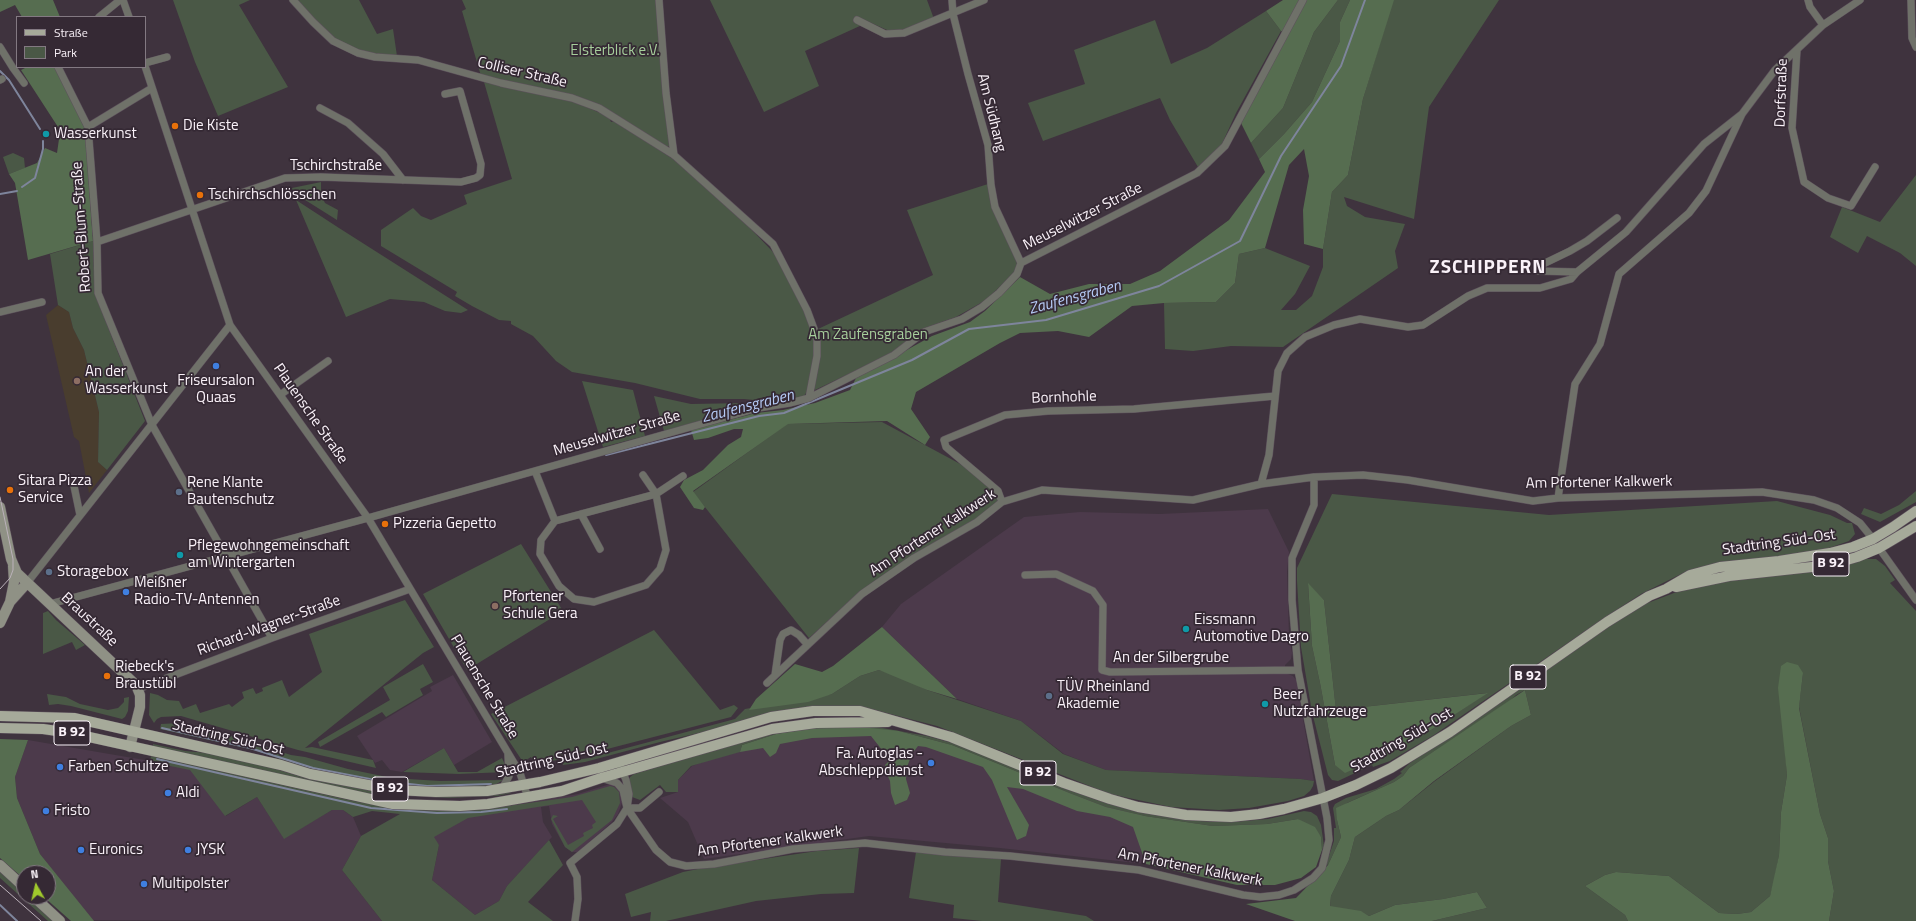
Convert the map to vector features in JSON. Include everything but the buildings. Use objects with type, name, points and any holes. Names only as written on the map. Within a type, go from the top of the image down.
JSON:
[{"type":"main road","points":[[0,507],[13,565],[14,582],[10,602],[0,623]]},
{"type":"main road","name":"Stadtring Süd-Ost","points":[[0,716],[74,718],[281,765],[310,774],[395,790],[436,792],[502,789],[561,777],[743,724],[791,713],[827,710],[860,711],[894,722],[951,737],[1064,783],[1138,807],[1186,815],[1231,816],[1284,809],[1323,798],[1356,785],[1416,753],[1450,732],[1607,622],[1649,596],[1666,589],[1690,575],[1702,570],[1720,567],[1779,561],[1830,553],[1873,539],[1916,511]]},
{"type":"main road","name":"Stadtring Süd-Ost","points":[[1666,589],[1728,576],[1830,565],[1857,557],[1879,548],[1916,526]]},
{"type":"main road","name":"Braustraße","points":[[13,565],[27,584],[132,680],[138,690]]},
{"type":"main road","points":[[10,602],[27,584]]},
{"type":"main road","points":[[10,602],[23,596],[35,596],[50,604]]},
{"type":"main road","points":[[130,746],[140,707],[138,690]]},
{"type":"main road","name":"Stadtring Süd-Ost","points":[[0,728],[32,728],[66,732],[393,804],[460,806],[488,804],[528,798],[562,791],[601,778],[625,776],[636,768],[772,729],[816,723],[894,722]]},
{"type":"main road","points":[[0,865],[16,880]]},
{"type":"main road","points":[[43,905],[60,921]]},
{"type":"street","points":[[100,16],[120,0]]},
{"type":"street","points":[[123,0],[129,16]]},
{"type":"street","name":"Colliser Straße","points":[[294,0],[313,22],[333,41],[358,53],[375,57],[418,60],[501,83],[572,98],[599,108],[674,155],[772,244],[807,310],[817,337],[817,356],[809,398]]},
{"type":"street","points":[[659,0],[666,93],[674,155]]},
{"type":"street","name":"Am Südhang","points":[[952,0],[953,14],[988,145],[991,185],[995,207],[1021,263]]},
{"type":"street","points":[[857,20],[885,34],[904,33],[984,0]]},
{"type":"street","name":"Meuselwitzer Straße","points":[[50,604],[368,518],[763,407],[790,403],[809,398],[894,355],[924,332],[962,319],[982,307],[1000,293],[1016,274],[1021,263],[1197,172],[1225,146],[1303,0]]},
{"type":"street","points":[[1808,0],[1810,7],[1823,25]]},
{"type":"street","name":"Dorfstraße","points":[[1558,498],[1575,384],[1600,344],[1619,274],[1689,213],[1706,191],[1742,114],[1775,70],[1823,25],[1860,0]]},
{"type":"street","points":[[1911,0],[1912,38],[1916,47]]},
{"type":"street","points":[[0,48],[24,83]]},
{"type":"street","name":"Dorfstraße","points":[[1797,50],[1792,128],[1804,182],[1828,198],[1851,206],[1874,167]]},
{"type":"street","points":[[146,64],[167,57]]},
{"type":"street","name":"Plauensche Straße","points":[[146,67],[230,325],[368,518],[508,752],[520,773],[528,798]]},
{"type":"street","name":"Robert-Blum-Straße","points":[[58,68],[88,128],[97,242],[98,293],[152,425],[272,638]]},
{"type":"street","points":[[88,128],[152,88]]},
{"type":"street","name":"Tschirchstraße","points":[[97,242],[285,178],[321,177],[461,182],[471,180],[480,175],[481,164],[460,91],[445,94]]},
{"type":"street","points":[[320,108],[348,123],[383,154],[403,180]]},
{"type":"street","name":"Dorfstraße","points":[[1275,396],[1278,371],[1287,353],[1305,337],[1334,325],[1360,319],[1408,327],[1423,325],[1468,296],[1487,288],[1540,288],[1571,279],[1577,272],[1626,232],[1704,144],[1742,114]]},
{"type":"street","points":[[1577,272],[1537,271],[1541,265],[1570,252],[1617,218]]},
{"type":"street","points":[[0,312],[42,302]]},
{"type":"street","points":[[27,584],[230,325]]},
{"type":"street","points":[[280,395],[328,361]]},
{"type":"street","points":[[1261,484],[1270,455],[1275,396]]},
{"type":"street","name":"Bornhohle","points":[[1002,502],[998,491],[946,447],[944,440],[1005,415],[1048,411],[1134,409],[1275,396]]},
{"type":"street","points":[[535,471],[555,521]]},
{"type":"street","points":[[643,475],[656,494],[666,550],[660,569],[646,585],[594,602],[574,599],[559,586],[540,554],[541,540],[555,521],[656,494],[683,476]]},
{"type":"street","name":"Am Pfortener Kalkwerk","points":[[766,683],[862,594],[914,558],[977,522],[1002,502],[1042,490],[1193,500],[1261,484],[1314,477],[1362,475],[1408,480],[1533,501],[1558,498],[1762,492],[1814,500],[1837,508],[1860,523],[1873,539]]},
{"type":"street","name":"Am Pfortener Kalkwerk","points":[[627,808],[656,850],[670,862],[686,866],[714,864],[793,849],[865,843],[944,852],[1010,856],[1139,870],[1243,895],[1260,897],[1280,895],[1294,890],[1313,878],[1322,868],[1329,840],[1323,798],[1298,670],[1292,600],[1292,558],[1314,505],[1314,477]]},
{"type":"street","points":[[74,486],[80,515]]},
{"type":"street","points":[[581,514],[600,549]]},
{"type":"street","points":[[1879,548],[1916,600]]},
{"type":"street","name":"An der Silbergrube","points":[[1025,575],[1056,574],[1094,591],[1103,605],[1102,670],[1110,672],[1298,670]]},
{"type":"street","name":"Richard-Wagner-Straße","points":[[138,690],[272,638],[410,589]]},
{"type":"street","points":[[775,675],[780,640],[783,634],[791,630],[799,635],[807,644]]},
{"type":"street","name":"Plauensche Straße","points":[[502,789],[509,776],[508,752]]},
{"type":"street","points":[[575,921],[578,899],[577,877],[570,863],[617,824],[627,808],[628,794],[625,776],[618,761]]},
{"type":"street","points":[[601,778],[614,781],[620,786],[623,790],[627,808]]},
{"type":"street","points":[[627,808],[640,808],[659,792]]},
{"type":"shaded area","name":"An der Wasserkunst","points":[[58,305],[69,312],[73,328],[84,350],[99,412],[98,462],[107,470],[89,493],[79,441],[74,437],[46,315]]},
{"type":"shaded area","points":[[1268,509],[1289,552],[1287,572],[1289,635],[1292,653],[1291,659],[1285,665],[1285,673],[1293,676],[1296,680],[1314,781],[1301,779],[1106,770],[1064,754],[1021,721],[957,699],[882,627],[901,604],[1024,517],[1080,512],[1160,514]]},
{"type":"shaded area","points":[[453,675],[492,742],[454,765],[444,748],[402,772],[390,770],[382,760],[375,763],[357,736],[432,691],[430,687]]},
{"type":"shaded area","points":[[889,734],[1145,816],[1146,864],[1000,848],[869,836],[704,859],[688,822],[660,798],[678,792],[678,780],[692,766],[739,748],[787,736]]},
{"type":"shaded area","points":[[28,740],[191,768],[226,816],[257,797],[284,838],[332,810],[343,810],[353,817],[361,836],[342,870],[382,921],[92,920],[56,874],[56,865],[49,865],[40,854],[17,798],[15,777]]},
{"type":"shaded area","points":[[610,784],[616,785],[622,795],[622,803],[618,814],[612,822],[578,852],[572,852],[565,847],[552,824],[549,806],[541,807],[543,822],[552,837],[507,886],[499,901],[475,915],[432,880],[439,845],[402,808],[430,810],[493,808],[578,794]]},
{"type":"green space","points":[[0,0],[53,0],[60,16],[21,16],[15,5],[0,12]]},
{"type":"green space","points":[[173,0],[250,0],[239,5],[288,87],[218,116],[195,62]]},
{"type":"green space","points":[[297,0],[359,0],[377,34],[393,29],[397,56],[372,55],[334,41]]},
{"type":"green space","name":"Elsterblick e.V.","points":[[462,0],[661,0],[670,146],[667,147],[602,107],[481,76],[462,11],[466,9]]},
{"type":"green space","points":[[710,0],[927,0],[934,19],[899,31],[887,30],[860,18],[855,22],[862,25],[805,51],[819,86],[764,112]]},
{"type":"green space","points":[[1283,0],[1338,0],[1314,32],[1283,108],[1251,143],[1241,123],[1288,34],[1281,31],[1266,11]]},
{"type":"green space","points":[[1338,0],[1350,0],[1340,22],[1340,41],[1312,102],[1284,134],[1259,159],[1251,143],[1283,108],[1314,32]]},
{"type":"green space","points":[[1350,0],[1394,0],[1363,99],[1348,175],[1332,192],[1323,249],[1304,244],[1303,210],[1309,176],[1304,149],[1289,165],[1265,248],[1239,254],[1235,283],[1216,302],[1164,303],[1132,306],[1089,337],[1058,331],[1020,333],[916,392],[911,409],[930,437],[925,445],[887,421],[788,424],[693,491],[705,507],[703,510],[694,508],[680,487],[684,480],[703,470],[728,445],[741,437],[743,429],[734,429],[708,438],[694,440],[691,430],[756,413],[783,410],[815,403],[850,390],[856,378],[932,336],[970,322],[985,311],[1020,277],[1050,294],[1089,284],[1130,284],[1160,271],[1229,220],[1265,172],[1259,159],[1284,134],[1312,102],[1340,41],[1340,22]]},
{"type":"green space","points":[[1393,0],[1499,0],[1429,107],[1414,219],[1344,197],[1347,206],[1365,217],[1405,224],[1395,251],[1398,268],[1283,347],[1231,346],[1193,351],[1165,349],[1164,303],[1216,302],[1235,283],[1239,254],[1265,248],[1310,266],[1295,294],[1281,310],[1296,310],[1312,296],[1323,267],[1323,249],[1332,192],[1348,175],[1363,99]]},
{"type":"green space","points":[[1266,11],[1281,31],[1236,113],[1221,146],[1198,167],[1170,120],[1160,98],[1043,141],[1028,103],[1085,84],[1074,50],[1155,20],[1171,64],[1207,48]]},
{"type":"green space","points":[[25,68],[56,68],[85,129],[93,241],[28,260],[15,183],[9,174],[37,163],[45,148],[57,153],[59,139],[58,127],[21,70]]},
{"type":"green space","points":[[484,82],[578,103],[609,117],[611,122],[615,121],[676,161],[748,226],[774,253],[807,317],[816,341],[809,388],[803,398],[774,402],[744,399],[700,399],[635,383],[572,372],[556,361],[533,336],[511,324],[511,321],[499,320],[472,306],[455,296],[457,292],[381,246],[381,230],[413,208],[421,216],[431,220],[467,204],[464,195],[512,179]]},
{"type":"green space","points":[[13,153],[24,158],[25,168],[9,174],[3,157]]},
{"type":"green space","points":[[1916,175],[1916,266],[1900,253],[1867,236],[1858,253],[1830,237],[1842,207],[1880,222]]},
{"type":"green space","points":[[321,182],[321,195],[325,203],[338,210],[337,220],[294,193],[292,188]]},
{"type":"green space","name":"Am Zaufensgraben","points":[[988,184],[994,212],[1014,252],[1018,264],[1015,272],[986,300],[956,317],[922,329],[893,353],[815,390],[815,378],[820,357],[820,334],[818,329],[933,275],[907,210]]},
{"type":"green space","points":[[296,200],[468,310],[461,313],[445,311],[424,302],[390,299],[346,317]]},
{"type":"green space","points":[[93,241],[95,294],[145,421],[107,470],[98,462],[99,412],[84,350],[73,328],[69,312],[58,305],[50,254]]},
{"type":"green space","points":[[582,381],[633,390],[645,436],[603,447]]},
{"type":"green space","points":[[654,396],[691,404],[747,403],[748,408],[664,431]]},
{"type":"green space","points":[[882,422],[964,466],[994,490],[998,496],[997,502],[976,520],[859,593],[809,638],[693,492],[787,424]]},
{"type":"green space","points":[[1916,491],[1916,502],[1880,522],[1861,514],[1864,508],[1881,514],[1899,505]]},
{"type":"green space","points":[[1332,494],[1549,515],[1777,501],[1830,515],[1847,523],[1852,523],[1855,534],[1849,541],[1829,548],[1795,554],[1712,564],[1687,571],[1641,594],[1434,735],[1390,761],[1373,767],[1372,765],[1338,781],[1332,780],[1328,775],[1312,712],[1301,647],[1297,568]],"holes":[[[1308,584],[1324,600],[1336,710],[1487,693],[1431,730],[1408,741],[1335,765],[1312,646]]]},
{"type":"green space","name":"Pfortener Schule Gera","points":[[521,544],[563,611],[467,670],[423,594]]},
{"type":"green space","points":[[1862,559],[1876,559],[1885,566],[1895,580],[1890,583],[1916,611],[1916,921],[1829,921],[1834,891],[1828,861],[1828,838],[1820,814],[1799,707],[1803,673],[1784,735],[1787,775],[1781,812],[1779,855],[1774,882],[1770,896],[1751,912],[1737,914],[1719,913],[1669,876],[1616,872],[1605,875],[1585,886],[1625,915],[1628,921],[1432,921],[1487,908],[1477,892],[1443,899],[1395,905],[1369,916],[1362,912],[1330,907],[1331,896],[1349,860],[1355,837],[1386,816],[1399,810],[1435,781],[1511,726],[1531,715],[1525,690],[1409,768],[1403,776],[1394,782],[1347,803],[1337,820],[1341,837],[1328,865],[1326,864],[1334,841],[1334,828],[1336,828],[1333,808],[1335,804],[1346,798],[1376,789],[1394,779],[1402,773],[1400,772],[1410,763],[1599,632],[1645,604],[1687,588]]},
{"type":"green space","points":[[1308,583],[1324,600],[1336,710],[1488,693],[1431,730],[1386,755],[1345,773],[1335,765],[1312,646]]},
{"type":"green space","points":[[405,600],[434,647],[423,653],[305,748],[312,747],[373,760],[376,768],[298,750],[181,716],[161,717],[154,723],[149,715],[150,693],[167,700],[179,701],[183,709],[196,704],[200,713],[229,704],[232,707],[244,698],[242,692],[253,688],[256,694],[263,691],[262,688],[282,680],[289,697],[322,672],[309,634]]},
{"type":"green space","points":[[48,611],[56,620],[85,645],[76,650],[72,642],[43,654],[43,613]]},
{"type":"green space","points":[[882,627],[957,699],[927,690],[879,670],[860,676],[832,694],[808,702],[749,710],[756,699],[795,664],[822,672],[833,666]]},
{"type":"green space","points":[[654,630],[720,710],[734,705],[738,708],[731,717],[584,755],[535,764],[531,757],[523,762],[491,714]]},
{"type":"green space","points":[[1787,662],[1798,665],[1803,673],[1799,708],[1820,814],[1828,838],[1828,861],[1834,891],[1829,921],[1628,921],[1625,915],[1585,886],[1605,875],[1616,872],[1669,876],[1719,913],[1737,914],[1751,912],[1770,896],[1779,855],[1781,812],[1787,775],[1778,688],[1781,666]]},
{"type":"green space","points":[[423,664],[433,682],[420,689],[423,695],[386,717],[382,712],[320,747],[318,742],[390,700],[383,687]]},
{"type":"green space","points":[[879,670],[902,677],[927,690],[1021,721],[1063,754],[1106,770],[1301,779],[1314,781],[1313,786],[1304,796],[1288,801],[1249,808],[1219,810],[1171,807],[1110,794],[937,726],[871,709],[839,707],[703,732],[585,762],[563,765],[562,762],[589,758],[735,719],[745,709],[832,694],[860,676]]},
{"type":"green space","points":[[1525,690],[1531,715],[1511,726],[1434,781],[1399,810],[1386,816],[1355,837],[1349,860],[1331,896],[1330,906],[1361,911],[1369,916],[1395,905],[1443,899],[1477,892],[1487,908],[1432,921],[1295,921],[1246,904],[1296,898],[1328,865],[1341,837],[1336,808],[1394,782],[1403,776],[1409,768]]},
{"type":"green space","points":[[47,694],[66,697],[80,704],[108,710],[118,708],[124,702],[124,698],[129,697],[128,711],[122,719],[71,706],[58,704],[49,705]]},
{"type":"green space","points":[[180,723],[212,730],[291,755],[392,778],[440,781],[503,780],[495,785],[446,788],[405,786],[343,776],[303,767],[254,750],[160,729],[161,724]]},
{"type":"green space","points":[[805,727],[877,727],[927,736],[956,744],[1091,798],[1155,815],[1200,821],[1231,822],[1268,819],[1304,811],[1311,812],[1317,816],[1321,825],[1324,846],[1322,850],[1321,837],[1298,819],[1267,824],[1213,826],[1145,816],[1106,807],[952,745],[899,731],[776,734],[742,745],[740,752],[691,766],[678,780],[678,792],[666,792],[660,785],[640,800],[632,797],[629,782],[630,777],[634,774],[751,739]]},
{"type":"green space","points":[[860,727],[899,731],[952,745],[1106,807],[1145,816],[1213,826],[1267,824],[1298,819],[1315,827],[1321,837],[1322,850],[1316,867],[1301,878],[1275,885],[1237,885],[1146,864],[1133,827],[1110,817],[1077,811],[1023,789],[1007,787],[1029,825],[1026,836],[1017,840],[992,780],[983,767],[926,747],[918,746],[912,754],[907,767],[906,779],[910,793],[907,800],[895,805],[891,793],[890,781],[885,770],[885,765],[890,760],[871,736],[812,738],[780,744],[776,753],[770,757],[763,748],[740,752],[742,745],[776,734],[813,728]]},
{"type":"green space","points":[[0,739],[28,740],[15,777],[17,798],[40,854],[49,865],[16,865],[16,872],[0,858]]},
{"type":"green space","points":[[153,744],[185,751],[209,753],[267,766],[305,778],[374,791],[512,793],[497,796],[448,798],[360,793],[188,754],[153,748]]},
{"type":"green space","points":[[444,748],[458,772],[477,772],[502,758],[506,767],[505,772],[459,774],[403,772]]},
{"type":"green space","points":[[151,756],[359,802],[402,808],[430,810],[493,808],[572,797],[610,786],[614,787],[619,792],[620,803],[612,820],[572,852],[565,847],[551,819],[553,815],[558,816],[553,819],[568,845],[584,836],[583,833],[593,828],[592,825],[596,822],[582,800],[468,818],[434,837],[439,845],[432,880],[475,915],[499,901],[507,886],[549,840],[563,865],[528,902],[553,921],[382,921],[342,870],[361,836],[400,814],[372,811],[353,817],[343,810],[332,810],[284,839],[257,797],[225,816],[190,770],[150,762]]},
{"type":"green space","points":[[859,848],[854,893],[821,894],[756,901],[666,921],[650,921],[651,912],[631,917],[625,894],[683,872],[703,868],[817,851]]},
{"type":"green space","points":[[916,852],[1001,859],[998,902],[1086,916],[1094,921],[982,921],[953,918],[954,905],[909,898]]},
{"type":"green space","points":[[0,870],[16,885],[16,892],[0,878]]},
{"type":"green space","points":[[56,874],[94,921],[71,921],[53,905],[56,905]]},
{"type":"green space","points":[[30,905],[37,905],[54,921],[48,921]]},
{"type":"waterway","name":"Zaufensgraben","points":[[606,455],[759,416],[784,413],[912,360],[969,329],[1046,320],[1159,286],[1240,241],[1281,156],[1341,66],[1365,0]]},
{"type":"waterway","points":[[0,71],[9,80],[40,129]]},
{"type":"waterway","points":[[22,187],[35,178],[43,149],[43,141]]},
{"type":"waterway","points":[[0,194],[17,191]]},
{"type":"waterway","points":[[162,728],[250,748],[313,768],[375,780],[427,786],[491,784]]},
{"type":"waterway","points":[[157,759],[371,808],[437,813],[481,812],[507,809]]},
{"type":"waterway","points":[[0,905],[17,921]]},
{"type":"tram line","points":[[0,497],[13,559],[13,570],[10,578],[0,589]]},
{"type":"tram line","points":[[0,885],[41,921]]},
{"type":"place","name":"Die Kiste","points":[[175,126]]},
{"type":"place","name":"Wasserkunst","points":[[46,134]]},
{"type":"place","name":"Tschirchschlösschen","points":[[200,195]]},
{"type":"place","name":"Friseursalon Quaas","points":[[216,366]]},
{"type":"place","name":"An der Wasserkunst","points":[[77,381]]},
{"type":"place","name":"Sitara Pizza Service","points":[[10,490]]},
{"type":"place","name":"Rene Klante Bautenschutz","points":[[179,492]]},
{"type":"place","name":"Pizzeria Gepetto","points":[[385,524]]},
{"type":"place","name":"Pflegewohngemeinschaft am Wintergarten","points":[[180,555]]},
{"type":"place","name":"Storagebox","points":[[49,572]]},
{"type":"place","name":"Meißner Radio-TV-Antennen","points":[[126,592]]},
{"type":"place","name":"Pfortener Schule Gera","points":[[495,606]]},
{"type":"place","name":"Eissmann Automotive Dagro","points":[[1186,629]]},
{"type":"place","name":"Riebeck's Braustübl","points":[[107,676]]},
{"type":"place","name":"TÜV Rheinland Akademie","points":[[1049,696]]},
{"type":"place","name":"Beer Nutzfahrzeuge","points":[[1265,704]]},
{"type":"place","name":"Fa. Autoglas - Abschleppdienst","points":[[931,763]]},
{"type":"place","name":"Farben Schultze","points":[[60,767]]},
{"type":"place","name":"Aldi","points":[[168,793]]},
{"type":"place","name":"Fristo","points":[[46,811]]},
{"type":"place","name":"Euronics","points":[[81,850]]},
{"type":"place","name":"JYSK","points":[[188,850]]},
{"type":"place","name":"Multipolster","points":[[144,884]]},
{"type":"district","name":"ZSCHIPPERN","points":[[1488,268]]}]
